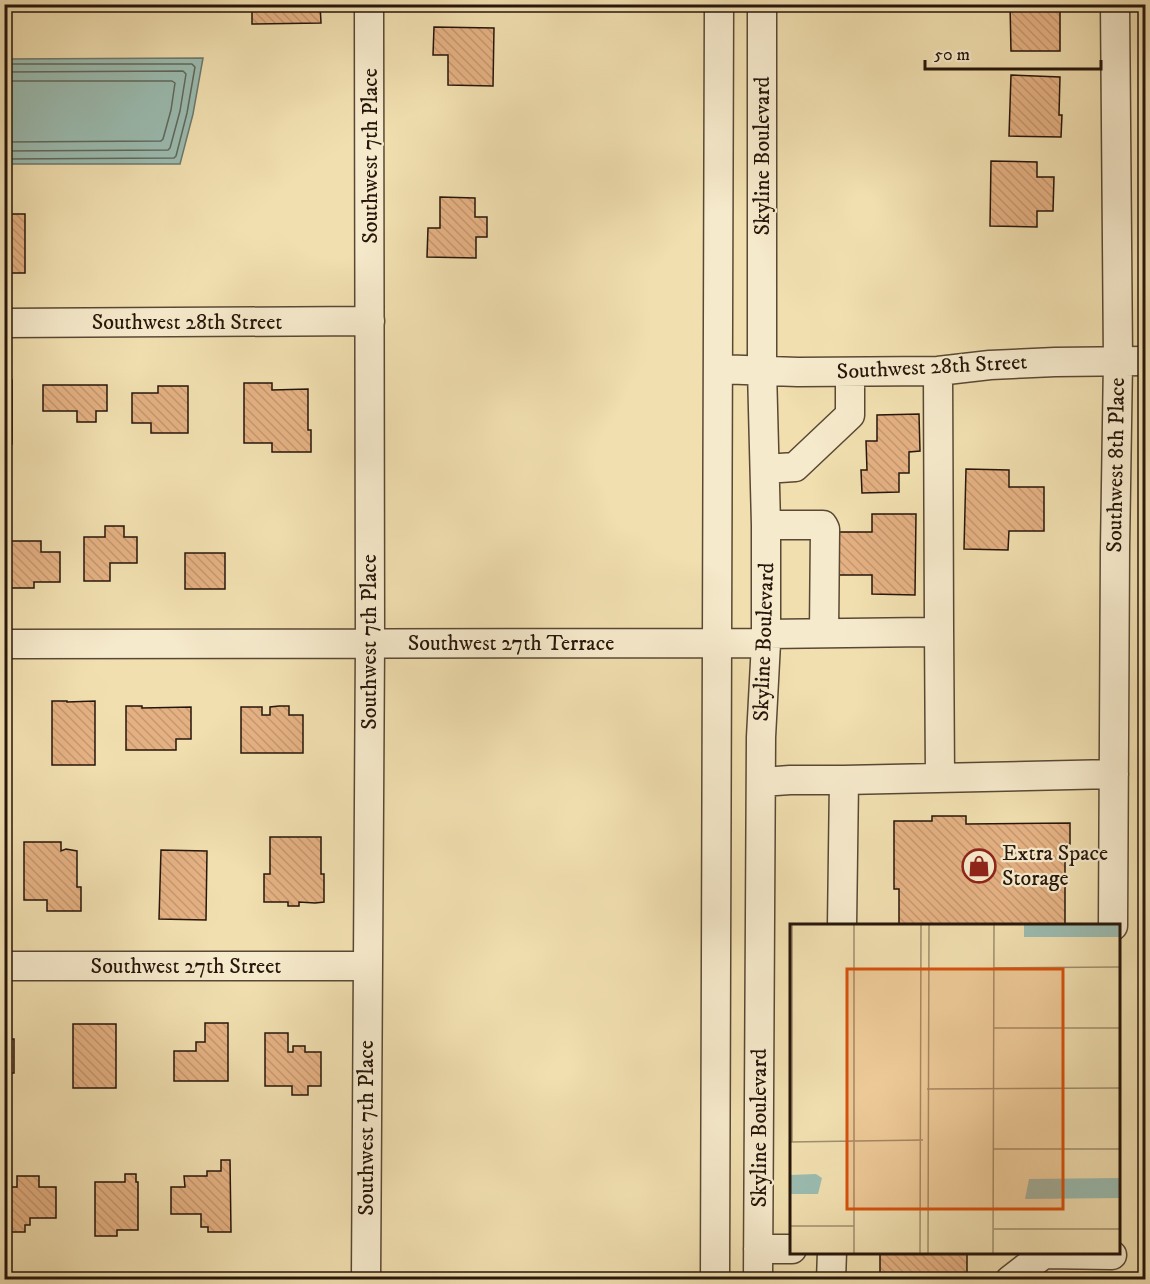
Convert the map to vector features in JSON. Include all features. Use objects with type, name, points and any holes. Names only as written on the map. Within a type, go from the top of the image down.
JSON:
[{"type":"street","name":"Southwest 7th Place","points":[[366,1280],[370,643],[369,4]]},
{"type":"street","name":"Skyline Boulevard","points":[[715,1280],[719,4]]},
{"type":"street","name":"Skyline Boulevard","points":[[758,1280],[761,737],[766,638],[762,370],[762,4]]},
{"type":"street","name":"Southwest 8th Place","points":[[1113,924],[1114,548],[1118,361],[1116,4]]},
{"type":"street","name":"Southwest 28th Street","points":[[4,323],[370,321]]},
{"type":"street","name":"Southwest 28th Street","points":[[718,369],[938,371],[990,365],[1146,361]]},
{"type":"street","points":[[938,371],[926,630],[940,778]]},
{"type":"street","points":[[765,469],[795,467],[850,414],[850,372]]},
{"type":"street","points":[[766,525],[823,525],[829,633]]},
{"type":"street","name":"Southwest 27th Terrace","points":[[4,644],[717,643],[829,633],[926,630]]},
{"type":"street","points":[[761,782],[1114,774]]},
{"type":"street","points":[[842,924],[844,780]]},
{"type":"street","name":"Southwest 27th Street","points":[[4,966],[368,966]]},
{"type":"street","points":[[758,1249],[790,1249]]},
{"type":"street","points":[[831,1280],[832,1254]]},
{"type":"street","points":[[1010,1280],[1044,1254]]},
{"type":"street","points":[[1062,1254],[1112,1262]]},
{"type":"water","points":[[203,58],[193,114],[180,164],[5,164],[5,59]]},
{"type":"building","points":[[140,4],[203,4],[203,5],[140,6]]},
{"type":"building","points":[[252,4],[320,4],[321,23],[252,24]]},
{"type":"building","points":[[1010,4],[1060,4],[1060,51],[1011,51]]},
{"type":"building","points":[[434,27],[494,28],[493,86],[448,85],[448,55],[433,55]]},
{"type":"building","points":[[1011,75],[1060,77],[1061,137],[1009,136]]},
{"type":"building","points":[[991,161],[1037,162],[1037,177],[1054,177],[1053,211],[1037,211],[1037,227],[990,226]]},
{"type":"building","points":[[440,197],[475,198],[475,217],[487,217],[487,237],[476,237],[476,258],[427,257],[428,228],[440,228]]},
{"type":"building","points":[[4,214],[25,214],[25,273],[4,273]]},
{"type":"building","points":[[4,380],[12,380],[12,444],[4,444]]},
{"type":"building","points":[[244,383],[272,383],[272,390],[308,389],[308,430],[311,430],[311,452],[272,452],[272,443],[244,443]]},
{"type":"building","points":[[43,385],[107,385],[107,411],[96,411],[96,422],[77,422],[77,411],[43,411]]},
{"type":"building","points":[[158,386],[188,386],[188,433],[151,433],[151,423],[132,423],[132,393],[158,393]]},
{"type":"building","points":[[919,414],[920,451],[909,452],[909,473],[899,473],[899,492],[862,493],[861,470],[867,470],[866,441],[877,441],[877,415]]},
{"type":"building","points":[[966,469],[1009,470],[1009,487],[1044,487],[1044,531],[1009,531],[1008,550],[964,549]]},
{"type":"building","points":[[872,514],[916,514],[915,595],[872,594],[872,575],[836,575],[836,532],[872,532]]},
{"type":"building","points":[[105,526],[124,526],[124,537],[137,537],[137,563],[110,563],[110,581],[84,581],[84,537],[105,537]]},
{"type":"building","points":[[4,541],[41,541],[41,552],[60,552],[60,582],[34,582],[34,588],[4,588]]},
{"type":"building","points":[[185,553],[225,553],[225,589],[185,589]]},
{"type":"building","points":[[52,701],[95,701],[95,765],[52,765]]},
{"type":"building","points":[[4,703],[9,707],[9,765],[4,765]]},
{"type":"building","points":[[126,706],[191,707],[191,739],[176,739],[176,750],[126,750]]},
{"type":"building","points":[[289,706],[289,715],[303,715],[303,753],[241,753],[241,707],[262,707],[262,715],[270,715],[270,707]]},
{"type":"building","name":"Extra Space Storage","points":[[932,816],[966,816],[966,824],[1070,823],[1070,844],[1065,844],[1065,924],[899,924],[899,889],[894,889],[894,821],[932,821]]},
{"type":"building","points":[[270,837],[321,837],[324,902],[299,902],[299,906],[288,906],[288,902],[264,902],[264,874],[270,874]]},
{"type":"building","points":[[24,842],[61,842],[61,851],[66,849],[77,851],[77,887],[81,887],[81,911],[47,911],[47,900],[24,900]]},
{"type":"building","points":[[161,850],[207,851],[206,920],[159,919]]},
{"type":"building","points":[[205,1023],[228,1023],[228,1081],[174,1081],[174,1051],[196,1051],[196,1042],[205,1042]]},
{"type":"building","points":[[73,1024],[116,1024],[116,1088],[73,1088]]},
{"type":"building","points":[[265,1033],[288,1033],[288,1052],[293,1052],[293,1046],[305,1046],[305,1052],[321,1052],[321,1086],[308,1086],[308,1095],[292,1095],[292,1086],[265,1086]]},
{"type":"building","points":[[4,1039],[14,1039],[14,1073],[4,1073]]},
{"type":"building","points":[[221,1160],[230,1160],[231,1232],[208,1232],[208,1227],[201,1227],[201,1214],[171,1214],[171,1187],[185,1187],[184,1176],[207,1176],[207,1171],[221,1171]]},
{"type":"building","points":[[125,1174],[136,1174],[136,1182],[138,1182],[138,1230],[117,1230],[117,1236],[95,1236],[95,1182],[125,1182]]},
{"type":"building","points":[[17,1176],[39,1176],[39,1187],[56,1187],[56,1218],[30,1218],[30,1225],[25,1225],[25,1232],[4,1232],[4,1187],[17,1187]]},
{"type":"building","points":[[880,1254],[967,1254],[967,1280],[880,1280]]},
{"type":"place","name":"Extra Space Storage","points":[[979,866]]}]
